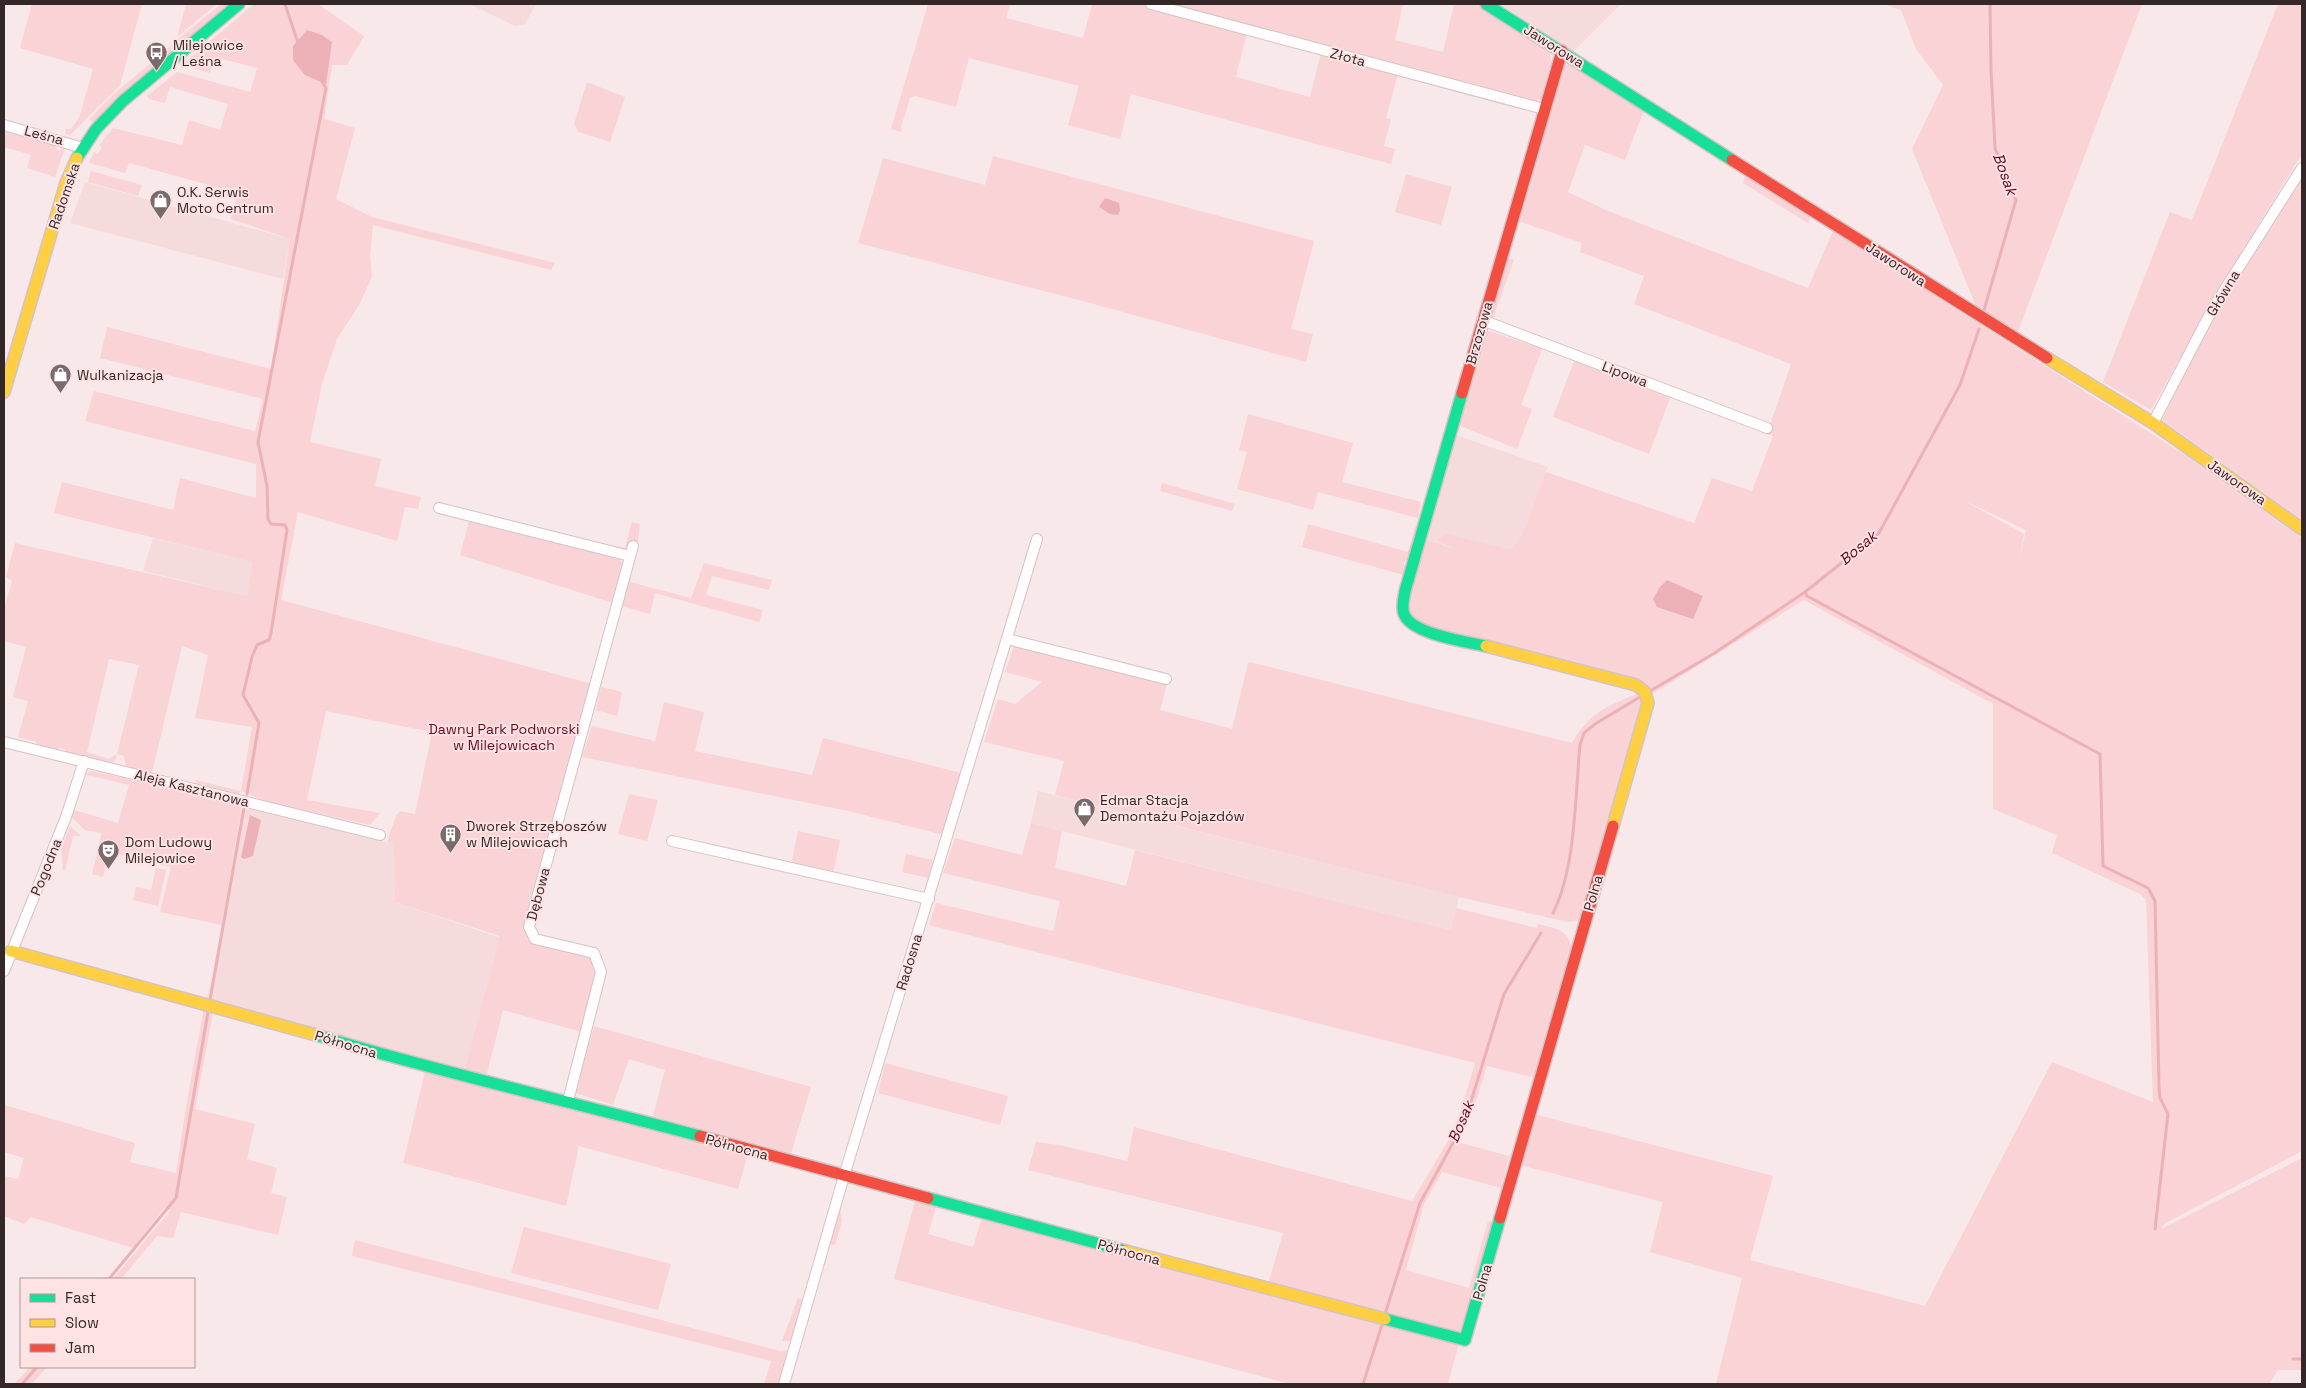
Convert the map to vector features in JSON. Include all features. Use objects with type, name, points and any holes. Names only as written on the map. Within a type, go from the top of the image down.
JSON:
[{"type":"street","name":"Radomska","points":[[4,392],[66,183],[83,148],[96,129],[123,101],[239,4]]},
{"type":"street","name":"Złota","points":[[1151,4],[1544,109]]},
{"type":"street","name":"Jaworowa","points":[[1486,4],[1971,312],[2153,423],[2302,529]]},
{"type":"street","name":"Brzozowa","points":[[1404,616],[1404,591],[1562,51]]},
{"type":"street","name":"Leśna","points":[[4,125],[83,148]]},
{"type":"street","name":"Główna","points":[[2153,423],[2213,308],[2302,168]]},
{"type":"street","name":"Lipowa","points":[[1482,320],[1767,428]]},
{"type":"street","name":"Dębowa","points":[[439,508],[632,551],[529,927],[535,938],[594,953],[601,972],[568,1101]]},
{"type":"street","name":"Radosna","points":[[784,1384],[844,1176],[1037,540]]},
{"type":"street","name":"Polna","points":[[1404,616],[1411,624],[1422,630],[1636,685],[1645,692],[1648,703],[1465,1340]]},
{"type":"street","points":[[1008,638],[1166,679]]},
{"type":"street","name":"Aleja Kasztanowa","points":[[4,742],[380,835]]},
{"type":"street","name":"Pogodna","points":[[4,971],[66,817],[84,761]]},
{"type":"street","points":[[672,841],[928,899]]},
{"type":"street","name":"Północna","points":[[11,951],[404,1061],[568,1101],[1444,1336],[1465,1340]]},
{"type":"shaded area","points":[[469,4],[536,4],[525,24],[515,26]]},
{"type":"shaded area","points":[[1501,4],[1621,4],[1573,52]]},
{"type":"shaded area","points":[[307,30],[322,35],[332,42],[326,84],[305,75],[293,60],[293,46]]},
{"type":"shaded area","points":[[85,182],[290,239],[283,279],[70,223]]},
{"type":"shaded area","points":[[1105,198],[1119,203],[1120,210],[1118,215],[1110,214],[1099,207]]},
{"type":"shaded area","points":[[1456,435],[1548,467],[1510,566],[1426,539]]},
{"type":"shaded area","points":[[153,538],[252,562],[247,596],[143,571]]},
{"type":"shaded area","points":[[1667,580],[1703,596],[1693,619],[1657,607],[1653,599]]},
{"type":"shaded area","name":"Edmar Stacja Demontażu Pojazdów","points":[[1038,791],[1459,897],[1451,930],[1031,823]]},
{"type":"shaded area","points":[[241,807],[393,844],[395,902],[501,938],[465,1069],[207,999],[222,925]]},
{"type":"shaded area","points":[[250,815],[261,820],[253,856],[244,859],[241,857]]},
{"type":"green space","points":[[32,4],[142,4],[120,85],[70,135],[65,134],[66,129],[71,129],[79,118],[93,69],[20,48]]},
{"type":"green space","points":[[186,4],[217,4],[177,37]]},
{"type":"green space","points":[[221,4],[230,4],[180,44],[178,39]]},
{"type":"green space","name":"Dawny Park Podworski w Milejowicach","points":[[254,4],[318,4],[364,36],[347,65],[332,65],[324,119],[355,128],[336,199],[372,217],[555,263],[551,270],[373,225],[370,255],[372,277],[359,305],[337,339],[322,384],[310,442],[381,459],[375,486],[421,497],[418,509],[405,507],[397,541],[298,512],[281,600],[592,684],[525,925],[532,942],[592,959],[597,975],[582,1032],[503,1010],[484,1085],[748,1154],[738,1189],[579,1146],[566,1206],[403,1163],[425,1072],[465,1069],[500,936],[395,902],[393,844],[387,842],[396,816],[400,811],[415,814],[432,732],[326,711],[307,800],[380,813],[370,825],[267,802],[241,791],[252,727],[195,718],[208,655],[182,646],[153,769],[150,773],[126,767],[124,756],[117,754],[115,761],[110,763],[65,752],[65,749],[59,748],[57,750],[37,745],[36,742],[18,737],[28,701],[13,697],[26,647],[4,641],[4,608],[12,581],[6,577],[15,543],[247,596],[252,562],[54,513],[62,482],[173,510],[180,478],[256,498],[256,464],[85,421],[94,391],[255,431],[263,399],[100,358],[107,327],[271,369],[290,239],[231,219],[238,193],[129,163],[125,173],[89,163],[94,152],[98,154],[102,147],[99,145],[113,128],[182,145],[189,120],[220,130],[228,104],[170,87],[165,103],[149,99],[147,96],[177,72],[250,92],[257,68],[215,57],[210,73],[182,65]],"holes":[[[109,659],[139,665],[117,754],[109,759],[87,752]]]},
{"type":"green space","points":[[928,4],[1010,4],[1006,18],[1083,38],[1092,4],[1403,4],[1395,40],[1443,52],[1454,4],[1475,4],[1543,43],[1550,51],[1551,61],[1542,98],[1534,102],[1398,74],[1386,118],[1391,119],[1384,146],[1395,149],[1391,164],[1131,94],[1120,139],[1068,125],[1079,86],[969,58],[956,107],[915,96],[910,98],[901,127],[902,132],[891,129]],"holes":[[[1247,33],[1321,53],[1310,97],[1236,77]]]},
{"type":"green space","points":[[1883,4],[2142,4],[2017,334],[1978,311],[1912,149],[1943,85],[1916,49],[1901,10]]},
{"type":"green space","points":[[2278,4],[2302,4],[2302,154],[2215,295],[2151,410],[2103,382],[2170,212],[2192,220]]},
{"type":"green space","points":[[171,46],[171,52],[93,122],[89,119],[115,93]]},
{"type":"green space","points":[[1571,63],[1644,110],[1625,160],[1585,145],[1568,192],[1608,211],[1808,288],[1833,231],[2188,457],[2302,538],[2302,1151],[2164,1224],[2161,1229],[2302,1158],[2302,1370],[2278,1370],[2269,1384],[1716,1384],[1742,1278],[1650,1252],[1663,1202],[1520,1165],[1534,1114],[1773,1176],[1750,1260],[1925,1306],[2052,1062],[2153,1102],[2146,900],[2140,894],[2052,853],[2057,835],[1993,809],[1993,704],[1804,600],[1652,694],[1426,627],[1409,614],[1408,589],[1426,539],[1455,549],[1436,540],[1446,534],[1507,549],[1513,548],[1522,535],[1546,472],[1694,523],[1712,478],[1752,491],[1773,436],[1767,434],[1791,364],[1634,304],[1644,276],[1580,252],[1582,243],[1521,222],[1517,217],[1563,66]],"holes":[[[1963,500],[2026,530],[2019,562],[2024,534]]]},
{"type":"green space","points":[[587,82],[625,97],[610,142],[579,132],[574,124]]},
{"type":"green space","points":[[6,132],[55,145],[57,150],[61,150],[62,146],[65,148],[55,177],[27,168],[31,155],[4,147]]},
{"type":"green space","points":[[993,156],[1314,241],[1291,329],[1313,334],[1306,362],[1090,303],[858,243],[883,158],[985,185]]},
{"type":"green space","points":[[91,171],[142,185],[138,196],[88,182]]},
{"type":"green space","points":[[1406,174],[1452,187],[1441,225],[1395,212]]},
{"type":"green space","points":[[1745,175],[1812,216],[1808,223],[1743,183]]},
{"type":"green space","points":[[2302,177],[2302,520],[2162,420],[2202,337]]},
{"type":"green space","points":[[1504,258],[1514,260],[1493,318],[1488,314]]},
{"type":"green space","points":[[1486,330],[1542,349],[1521,405],[1532,409],[1517,449],[1456,424]]},
{"type":"green space","points":[[1574,361],[1670,398],[1649,454],[1553,417]]},
{"type":"green space","points":[[1248,414],[1353,443],[1342,482],[1421,502],[1418,518],[1318,492],[1313,510],[1237,489],[1247,452],[1239,450]]},
{"type":"green space","points":[[1162,483],[1235,504],[1232,511],[1160,491]]},
{"type":"green space","points":[[1418,519],[1410,559],[1404,561],[1404,565],[1407,568],[1404,575],[1302,547],[1308,524],[1408,552]]},
{"type":"green space","points":[[469,521],[614,553],[619,557],[623,565],[613,603],[460,555]]},
{"type":"green space","points":[[632,522],[640,524],[637,547],[623,551],[615,546],[625,548]]},
{"type":"green space","points":[[704,563],[772,580],[769,590],[712,576],[706,595],[763,610],[759,622],[655,593],[650,614],[622,606],[626,580],[631,576],[630,582],[691,598]]},
{"type":"green space","points":[[1017,638],[1169,676],[1160,710],[1232,729],[1248,663],[1250,662],[1572,743],[1586,724],[1600,711],[1639,693],[1643,700],[1582,915],[1577,921],[1568,922],[1459,897],[1055,795],[1064,761],[984,742],[998,699],[1015,704],[1042,682],[1005,672]]},
{"type":"green space","points":[[601,687],[622,692],[617,716],[596,710]]},
{"type":"green space","points":[[664,702],[704,712],[695,751],[812,775],[823,738],[961,773],[944,835],[848,811],[582,757],[592,726],[655,741]]},
{"type":"green space","points":[[92,771],[177,790],[178,787],[241,807],[222,925],[160,912],[171,867],[109,852],[103,877],[92,874],[98,850],[108,852],[110,847],[99,844],[101,833],[85,830],[71,817],[71,809],[118,823],[129,785],[84,774]]},
{"type":"green space","points":[[195,780],[241,791],[238,794],[195,783]]},
{"type":"green space","points":[[629,794],[658,800],[647,841],[618,834]]},
{"type":"green space","points":[[1031,823],[1062,831],[1055,868],[1126,886],[1135,850],[1451,930],[1456,908],[1537,928],[1538,924],[1550,927],[1560,931],[1567,937],[1572,948],[1536,1078],[1487,1066],[1477,1098],[1457,1142],[1509,1156],[1501,1188],[1442,1172],[1424,1204],[1406,1270],[1469,1288],[1488,1221],[1494,1223],[1468,1319],[1459,1333],[1268,1284],[1283,1233],[1028,1170],[1036,1142],[1059,1145],[1127,1161],[1134,1127],[1412,1201],[1448,1141],[1459,1116],[1475,1063],[929,925],[936,903],[1053,931],[1060,901],[943,873],[955,838],[1022,855]]},
{"type":"green space","points":[[70,826],[81,836],[73,836],[65,871],[63,870],[61,849]]},
{"type":"green space","points":[[798,831],[840,840],[833,874],[791,865]]},
{"type":"green space","points":[[906,854],[933,860],[928,878],[902,872]]},
{"type":"green space","points":[[156,868],[166,870],[158,906],[133,900],[136,887],[151,890]]},
{"type":"green space","points":[[204,1007],[212,1010],[213,1013],[195,1109],[255,1124],[247,1159],[277,1168],[271,1193],[287,1197],[278,1235],[181,1212],[173,1238],[157,1236],[122,1278],[114,1278],[171,1210],[164,1208],[133,1248],[31,1217],[24,1224],[4,1216],[4,1176],[18,1179],[24,1158],[4,1152],[4,1105],[135,1143],[130,1162],[176,1173]]},
{"type":"green space","points":[[594,1026],[811,1087],[791,1153],[653,1116],[665,1070],[629,1059],[613,1105],[575,1093]]},
{"type":"green space","points":[[885,1063],[1008,1096],[1000,1125],[878,1093]]},
{"type":"green space","points":[[915,1201],[936,1207],[928,1234],[973,1247],[982,1217],[1459,1343],[1448,1384],[1290,1384],[894,1279]]},
{"type":"green space","points":[[840,1207],[842,1221],[835,1245],[830,1244]]},
{"type":"green space","points":[[524,1227],[671,1264],[658,1310],[511,1273]]},
{"type":"green space","points":[[355,1240],[780,1351],[790,1350],[781,1384],[764,1384],[771,1361],[352,1256]]},
{"type":"green space","points":[[798,1298],[804,1300],[791,1341],[782,1341]]},
{"type":"green space","points":[[29,1368],[46,1368],[32,1384],[14,1384]]},
{"type":"waterway","points":[[285,4],[298,43]]},
{"type":"waterway","name":"Bosak","points":[[1984,310],[2016,200],[1995,148],[1990,4]]},
{"type":"waterway","points":[[247,794],[259,723],[243,695],[252,657],[257,645],[269,640],[271,633],[287,530],[285,525],[271,524],[268,519],[267,486],[258,442],[326,88],[321,80]]},
{"type":"waterway","name":"Bosak","points":[[1650,691],[1713,654],[1805,592],[1879,533],[1960,385],[1979,329]]},
{"type":"waterway","points":[[1805,592],[1807,596],[2100,754],[2103,866],[2148,888],[2155,901],[2159,1087],[2160,1098],[2168,1114],[2155,1229]]},
{"type":"waterway","name":"Bosak","points":[[1553,913],[1561,895],[1570,854],[1580,745],[1584,733],[1595,724],[1640,697]]},
{"type":"waterway","points":[[210,1000],[244,808]]},
{"type":"waterway","name":"Bosak","points":[[1385,1314],[1420,1203],[1465,1121],[1504,994],[1541,933]]},
{"type":"waterway","points":[[110,1278],[176,1198],[208,1012]]},
{"type":"waterway","name":"Bosak","points":[[1363,1384],[1382,1325]]},
{"type":"waterway","points":[[2293,1359],[2302,1359]]},
{"type":"waterway","points":[[22,1384],[36,1368]]},
{"type":"traffic: fast","points":[[77,158],[96,129],[123,101],[239,4]]},
{"type":"traffic: fast","points":[[1486,4],[1732,160]]},
{"type":"traffic: fast","points":[[1462,393],[1405,591],[1403,608],[1404,614],[1409,621],[1417,627],[1440,636],[1486,646]]},
{"type":"traffic: fast","points":[[316,1035],[460,1075],[700,1136]]},
{"type":"traffic: fast","points":[[928,1198],[1126,1251]]},
{"type":"traffic: fast","points":[[1385,1319],[1465,1340],[1500,1218]]},
{"type":"traffic: slow","points":[[4,392],[66,183],[77,158]]},
{"type":"traffic: slow","points":[[2047,358],[2153,423],[2302,529]]},
{"type":"traffic: slow","points":[[1486,646],[1636,685],[1645,692],[1648,703],[1613,826]]},
{"type":"traffic: slow","points":[[11,951],[316,1035]]},
{"type":"traffic: slow","points":[[1126,1251],[1385,1319]]},
{"type":"traffic: jam","points":[[1462,393],[1562,51]]},
{"type":"traffic: jam","points":[[1732,160],[2047,358]]},
{"type":"traffic: jam","points":[[1500,1218],[1613,826]]},
{"type":"traffic: jam","points":[[700,1136],[928,1198]]},
{"type":"place","name":"Milejowice / Leśna","points":[[157,72]]},
{"type":"place","name":"O.K. Serwis Moto Centrum","points":[[161,219]]},
{"type":"place","name":"Wulkanizacja","points":[[61,394]]},
{"type":"place","name":"Edmar Stacja Demontażu Pojazdów","points":[[1084,827]]},
{"type":"place","name":"Dworek Strzęboszów w Milejowicach","points":[[450,853]]},
{"type":"place","name":"Dom Ludowy Milejowice","points":[[109,869]]}]
